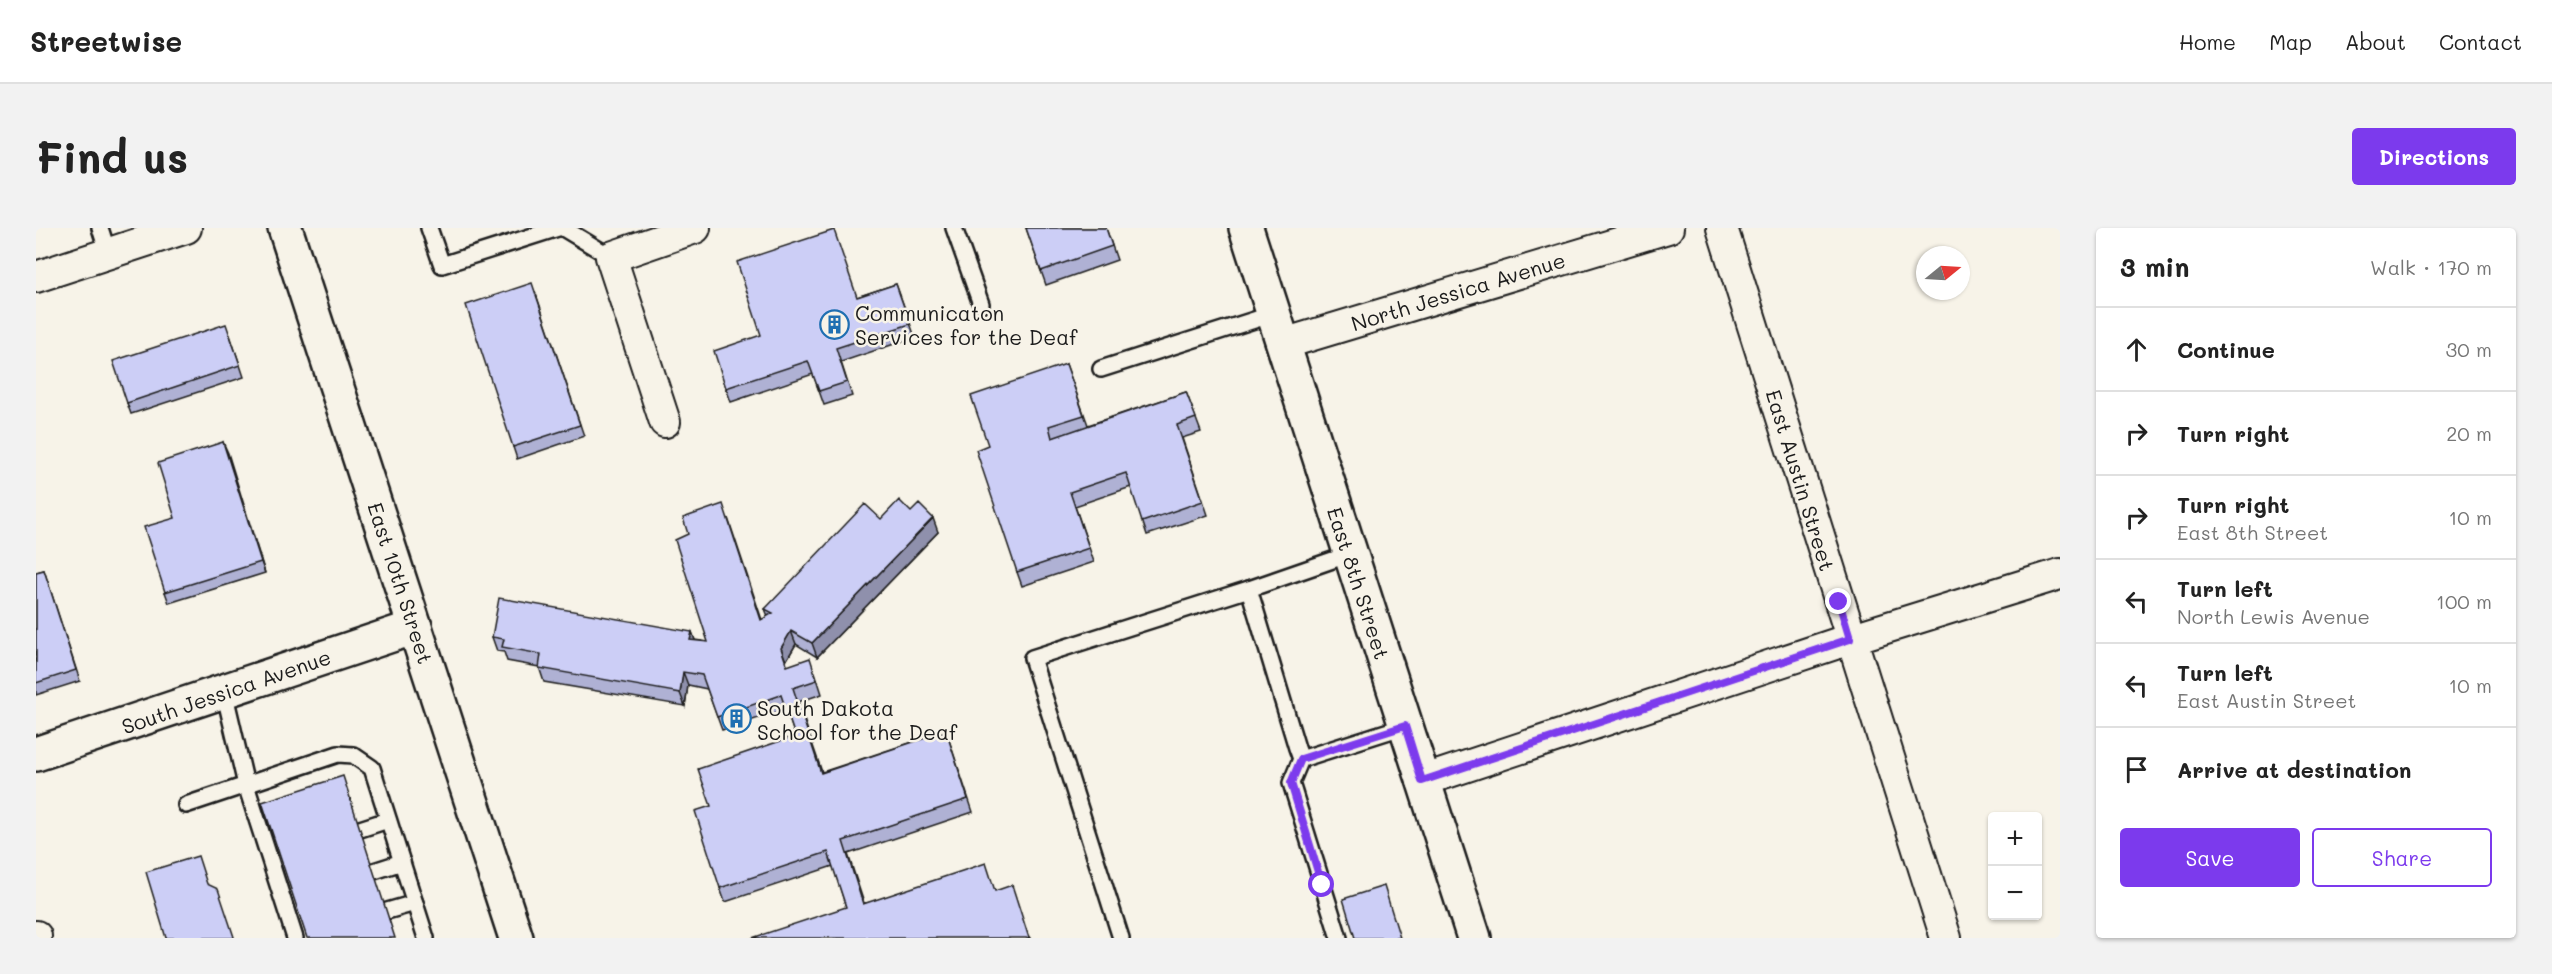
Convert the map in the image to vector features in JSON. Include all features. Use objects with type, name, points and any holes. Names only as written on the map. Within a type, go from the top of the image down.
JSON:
[{"type":"street","points":[[36,277],[104,241],[186,228]]},
{"type":"street","name":"East 10th Street","points":[[285,228],[516,938]]},
{"type":"street","points":[[665,422],[611,256],[695,228]]},
{"type":"street","name":"East 8th Street","points":[[1246,228],[1474,938]]},
{"type":"street","name":"North Jessica Avenue","points":[[1278,329],[1668,228]]},
{"type":"street","name":"East Austin Street","points":[[1722,228],[1946,938]]},
{"type":"street","points":[[1422,781],[1850,639],[2060,574]]},
{"type":"street","name":"South Jessica Avenue","points":[[36,754],[415,627]]},
{"type":"lane","points":[[429,228],[442,265],[558,228]]},
{"type":"lane","points":[[563,228],[611,256]]},
{"type":"lane","points":[[954,228],[981,304]]},
{"type":"lane","points":[[1101,369],[1278,329]]},
{"type":"lane","points":[[1121,938],[1032,658],[1249,589],[1350,554]]},
{"type":"lane","points":[[1249,589],[1301,759],[1291,783],[1339,938]]},
{"type":"lane","points":[[224,691],[246,784],[288,899],[295,938]]},
{"type":"lane","points":[[1301,759],[1405,726]]},
{"type":"lane","points":[[186,805],[338,754],[353,755],[372,768],[425,938]]},
{"type":"lane","points":[[360,829],[388,820]]},
{"type":"lane","points":[[374,871],[402,862]]},
{"type":"lane","points":[[387,911],[415,903]]},
{"type":"building","points":[[1026,228],[1106,228],[1112,246],[1041,271]]},
{"type":"building","name":"Communicaton Services for the Deaf","points":[[834,230],[857,297],[896,284],[910,324],[836,348],[847,382],[819,391],[808,361],[726,388],[714,351],[761,335],[737,262]]},
{"type":"building","points":[[532,283],[580,425],[513,447],[466,305]]},
{"type":"building","points":[[226,324],[240,365],[127,403],[113,361]]},
{"type":"building","points":[[1066,364],[1084,415],[1049,426],[1052,438],[1186,392],[1196,418],[1177,425],[1203,501],[1142,522],[1126,473],[1070,492],[1089,548],[1017,572],[976,450],[988,445],[971,396]]},
{"type":"building","points":[[223,442],[261,562],[165,592],[144,527],[175,518],[158,463]]},
{"type":"building","name":"South Dakota School for the Deaf","points":[[899,500],[911,512],[919,504],[933,518],[812,643],[791,631],[781,648],[787,666],[810,658],[817,680],[793,688],[821,773],[946,731],[968,799],[843,841],[863,904],[986,863],[995,891],[1012,885],[1029,938],[752,938],[846,907],[828,852],[720,888],[695,811],[711,806],[698,769],[795,736],[781,695],[717,717],[702,675],[683,672],[680,693],[539,668],[541,654],[502,647],[504,639],[492,637],[499,598],[692,632],[690,640],[708,642],[675,540],[688,534],[683,518],[723,504],[761,620],[773,613],[765,609],[865,504],[881,519]]},
{"type":"building","points":[[44,570],[76,670],[36,683],[36,572]]},
{"type":"building","points":[[343,776],[395,938],[307,938],[262,802]]},
{"type":"building","points":[[198,856],[207,884],[218,889],[233,938],[166,938],[146,872]]},
{"type":"building","points":[[1384,886],[1400,938],[1355,938],[1343,899]]},
{"type":"place","name":"Communicaton Services for the Deaf","points":[[834,324]]},
{"type":"place","name":"South Dakota School for the Deaf","points":[[736,719]]},
{"type":"route","points":[[1322,885],[1291,783],[1301,759],[1405,726],[1422,781],[1850,639],[1839,602]]}]
